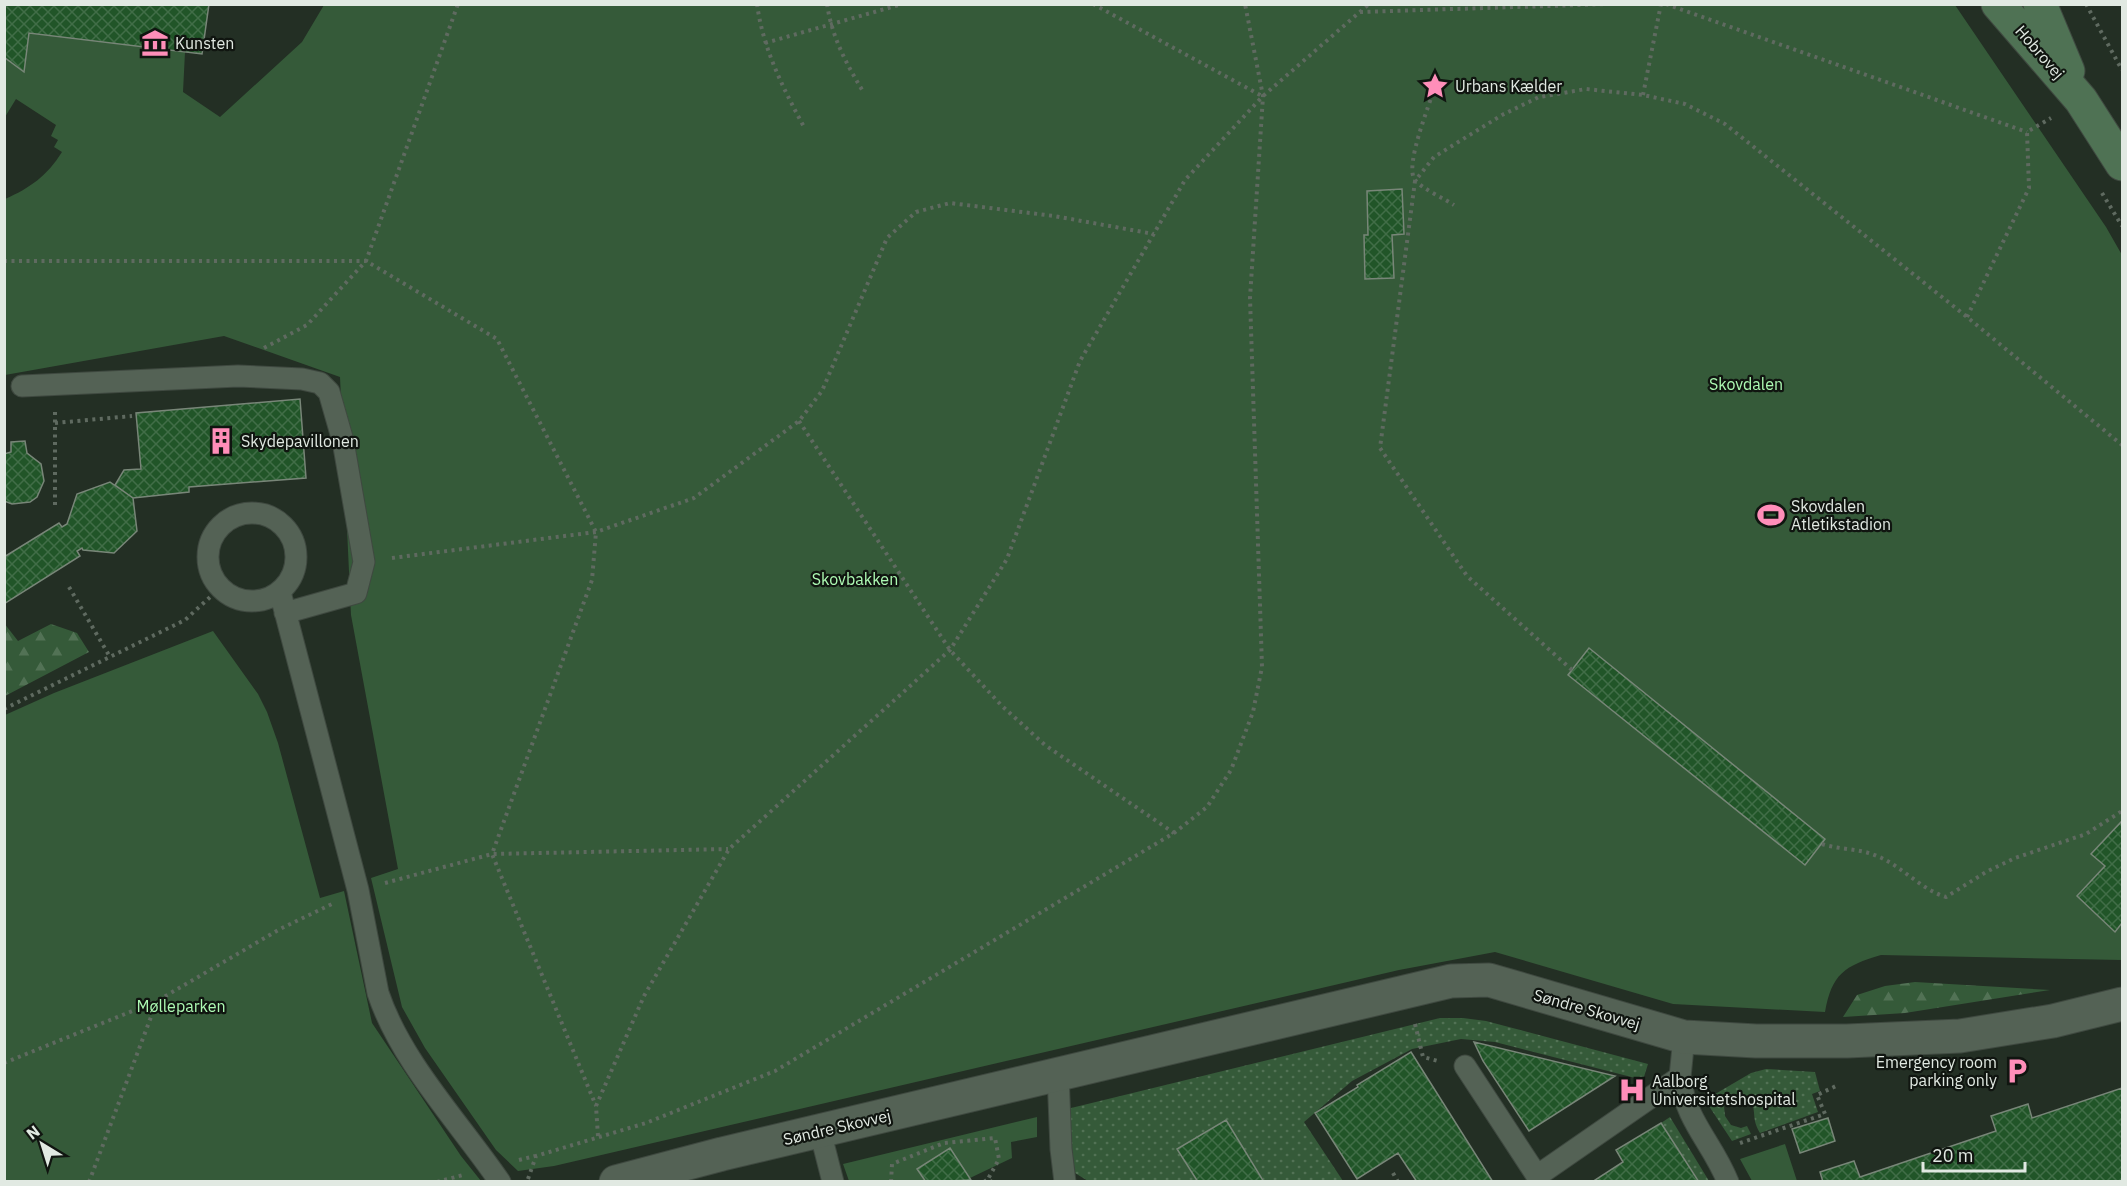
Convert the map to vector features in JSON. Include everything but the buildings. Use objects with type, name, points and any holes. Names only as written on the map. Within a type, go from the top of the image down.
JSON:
[{"type":"main road","name":"Hobrovej","points":[[1998,4],[2080,100],[2122,164]]},
{"type":"main road","name":"Hobrovej","points":[[2040,4],[2080,100]]},
{"type":"street","name":"Søndre Skovvej","points":[[616,1182],[820,1131],[1451,981],[1489,980],[1684,1036],[1756,1041],[1847,1041],[1960,1036],[2053,1021],[2122,1004]]},
{"type":"lane","points":[[22,386],[238,376],[302,379],[320,383],[329,392],[343,441],[364,562],[356,593],[285,613]]},
{"type":"lane","points":[[249,513],[267,515],[290,533],[295,547],[296,563],[291,578],[280,592],[267,599],[251,601],[229,595],[220,588],[208,564],[208,548],[216,531],[228,520],[249,513]]},
{"type":"lane","points":[[280,592],[358,890],[383,1009],[422,1075],[500,1182]]},
{"type":"lane","points":[[1684,1036],[1680,1077],[1683,1096],[1691,1117],[1728,1182]]},
{"type":"lane","points":[[1466,1066],[1537,1176],[1680,1077]]},
{"type":"lane","points":[[1058,1074],[1061,1149],[1065,1182]]},
{"type":"lane","points":[[820,1131],[833,1182]]},
{"type":"path","points":[[238,376],[251,355],[308,325],[366,261],[458,4]]},
{"type":"path","points":[[757,4],[765,43],[782,87],[804,127]]},
{"type":"path","points":[[827,4],[830,25],[840,51],[864,93]]},
{"type":"path","points":[[1093,4],[1263,96]]},
{"type":"path","points":[[528,1182],[536,1156],[646,1123],[775,1071],[1174,833],[1207,807],[1231,770],[1253,712],[1262,667],[1250,298],[1263,96],[1245,4]]},
{"type":"path","points":[[596,1106],[644,996],[729,849],[950,650],[1007,559],[1080,361],[1185,180],[1263,96],[1369,4]]},
{"type":"path","points":[[1360,12],[1610,4]]},
{"type":"path","points":[[1643,95],[1661,4]]},
{"type":"path","points":[[1666,4],[2027,132]]},
{"type":"path","points":[[2086,4],[2122,70]]},
{"type":"path","points":[[765,43],[899,5]]},
{"type":"path","points":[[1435,86],[1416,145],[1411,172],[1415,181],[1454,205]]},
{"type":"path","points":[[1572,670],[1467,576],[1380,448],[1415,181],[1434,157],[1502,115],[1539,97],[1586,89],[1643,95],[1685,104],[1725,124],[1968,317],[2122,445]]},
{"type":"path","points":[[2027,132],[2050,118]]},
{"type":"path","points":[[1968,317],[2029,189],[2027,132]]},
{"type":"path","points":[[364,562],[596,532],[694,498],[799,421],[822,392],[887,238],[916,212],[950,203],[1054,216],[1154,234]]},
{"type":"path","points":[[4,261],[366,261],[497,339],[596,532],[592,580],[492,854],[596,1106],[598,1136]]},
{"type":"path","points":[[55,507],[55,423],[132,416]]},
{"type":"path","points":[[799,421],[950,650],[1002,706],[1045,745],[1174,833]]},
{"type":"path","points":[[69,587],[110,657]]},
{"type":"path","points":[[4,709],[186,620],[220,588]]},
{"type":"path","points":[[1822,844],[1831,847],[1854,848],[1876,855],[1890,862],[1934,894],[1946,897],[2014,858],[2086,834],[2122,811]]},
{"type":"path","points":[[4,1063],[157,1001]]},
{"type":"path","points":[[1713,1153],[1825,1114],[1817,1095],[1836,1086]]},
{"type":"path","points":[[891,1182],[892,1164],[944,1143],[994,1138],[999,1159],[988,1181]]},
{"type":"path","points":[[1393,1173],[1398,1182]]},
{"type":"path","points":[[437,1182],[455,1177]]},
{"type":"green space","name":"Skovbakken","points":[[324,5],[1955,5],[2106,227],[2122,255],[2122,960],[1881,955],[1858,963],[1842,973],[1832,989],[1825,1012],[1673,1004],[1495,952],[1399,970],[554,1166],[518,1171],[496,1150],[425,1048],[402,1007],[371,878],[398,869],[351,615],[340,377],[224,336],[5,375],[5,199],[37,180],[62,152],[54,147],[58,140],[51,136],[56,125],[16,99],[5,117],[5,57],[24,71],[29,33],[185,52],[183,92],[220,117],[302,42]]},
{"type":"green space","points":[[4,623],[18,641],[51,624],[77,633],[89,652],[5,696]]},
{"type":"green space","name":"Mølleparken","points":[[213,631],[258,694],[267,712],[278,743],[320,898],[344,891],[372,1023],[461,1156],[481,1181],[5,1181],[5,715],[54,693]]},
{"type":"green space","points":[[1915,982],[2050,990],[1905,1013],[1843,1017],[1857,995],[1885,986]]},
{"type":"green space","points":[[1440,1018],[1486,1021],[1648,1064],[1643,1080],[1495,1042],[1461,1039],[1412,1049],[1352,1081],[1304,1122],[1343,1181],[1264,1181],[1226,1120],[1198,1181],[1088,1181],[1075,1173],[1067,1109]]},
{"type":"green space","points":[[1766,1069],[1815,1072],[1820,1091],[1812,1094],[1818,1112],[1760,1133],[1755,1121],[1752,1102],[1744,1096],[1732,1096],[1724,1106],[1725,1116],[1731,1125],[1741,1128],[1747,1126],[1751,1134],[1732,1141],[1705,1100],[1751,1073]]},
{"type":"green space","points":[[1037,1117],[1037,1137],[1011,1142],[1012,1158],[970,1178],[969,1181],[849,1181],[843,1164]]},
{"type":"green space","points":[[1670,1117],[1709,1181],[1699,1181],[1661,1123]]},
{"type":"green space","points":[[1785,1144],[1797,1181],[1752,1181],[1740,1159]]},
{"type":"place","name":"Kunsten","points":[[155,43]]},
{"type":"place","name":"Urbans Kælder","points":[[1435,86]]},
{"type":"place","name":"Skydepavillonen","points":[[221,441]]},
{"type":"place","name":"Skovdalen Atletikstadion","points":[[1771,515]]},
{"type":"place","name":"Emergency room parking only","points":[[2017,1071]]},
{"type":"place","name":"Aalborg Universitetshospital","points":[[1632,1090]]},
{"type":"park label","name":"Skovdalen","points":[[1746,384]]}]
